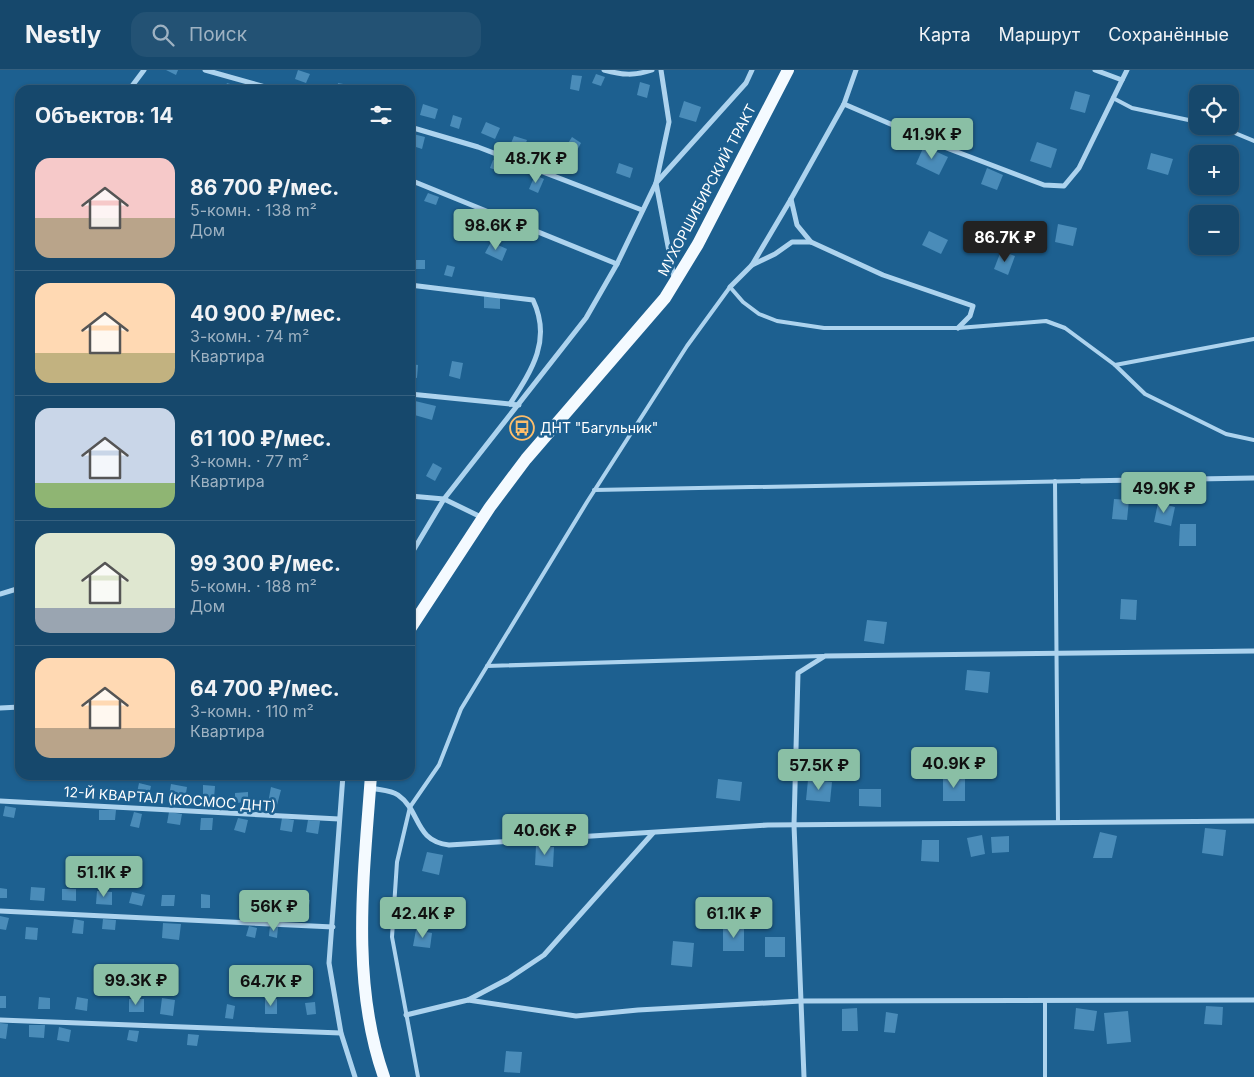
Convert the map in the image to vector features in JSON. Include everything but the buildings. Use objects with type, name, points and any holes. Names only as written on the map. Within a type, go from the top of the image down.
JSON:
[{"type":"main road","name":"МУХОРШИБИРСКИЙ ТРАКТ","points":[[415,621],[483,518],[526,459],[655,311],[675,283],[698,244],[788,70]]},
{"type":"main road","points":[[371,781],[365,870],[363,966],[369,1020],[384,1077]]},
{"type":"street","points":[[133,85],[144,70]]},
{"type":"street","points":[[205,70],[258,85]]},
{"type":"street","points":[[604,70],[623,75],[639,75],[652,70]]},
{"type":"street","points":[[661,70],[669,122],[656,183],[675,283]]},
{"type":"street","points":[[415,548],[444,499],[586,318],[617,264],[656,183],[746,83],[752,70]]},
{"type":"street","points":[[730,287],[752,265],[791,199],[844,104],[856,70]]},
{"type":"street","points":[[1095,70],[1122,80]]},
{"type":"street","points":[[844,104],[944,147],[1044,185],[1064,186],[1079,168],[1127,70]]},
{"type":"street","points":[[415,129],[478,146],[642,210]]},
{"type":"street","points":[[415,182],[617,264]]},
{"type":"street","points":[[791,199],[797,225],[811,242]]},
{"type":"street","points":[[752,265],[775,254],[792,242],[811,242],[883,275],[973,306],[970,316],[958,328]]},
{"type":"street","points":[[415,286],[533,300],[539,316],[542,339],[524,383],[510,404]]},
{"type":"street","points":[[415,394],[519,405]]},
{"type":"street","points":[[1081,481],[1254,478]]},
{"type":"street","points":[[415,496],[444,499],[483,518]]},
{"type":"street","points":[[0,594],[15,590]]},
{"type":"street","points":[[804,1077],[794,825],[798,673],[825,656],[1254,651]]},
{"type":"street","points":[[0,708],[15,707]]},
{"type":"street","points":[[343,780],[329,963],[341,1033],[355,1077]]},
{"type":"street","points":[[371,781],[397,794],[410,807],[419,828],[436,843],[442,844],[794,825],[1254,821]]},
{"type":"street","name":"12-Й КВАРТАЛ (КОСМОС ДНТ)","points":[[0,801],[339,819]]},
{"type":"street","points":[[406,1015],[468,1000],[508,979],[544,954],[654,833]]},
{"type":"street","points":[[0,912],[333,927]]},
{"type":"street","points":[[468,1000],[576,1016],[638,1010],[801,1001],[1254,1000]]},
{"type":"street","points":[[0,1020],[341,1033]]},
{"type":"lane","points":[[1113,98],[1132,108],[1189,120]]},
{"type":"lane","points":[[1239,135],[1254,141]]},
{"type":"lane","points":[[418,1077],[392,938],[397,862],[410,807],[439,765],[461,709],[594,490],[687,346],[730,287],[743,302],[758,314],[777,321],[824,328],[958,328],[1046,321],[1065,328],[1115,365],[1145,394],[1226,434],[1254,440]]},
{"type":"lane","points":[[1115,365],[1254,339]]},
{"type":"lane","points":[[1055,481],[1058,823]]},
{"type":"lane","points":[[594,490],[1081,481]]},
{"type":"lane","points":[[487,666],[825,656]]},
{"type":"lane","points":[[1045,1000],[1045,1077]]},
{"type":"place","name":"ДНТ \"Багульник\"","points":[[522,428]]}]
